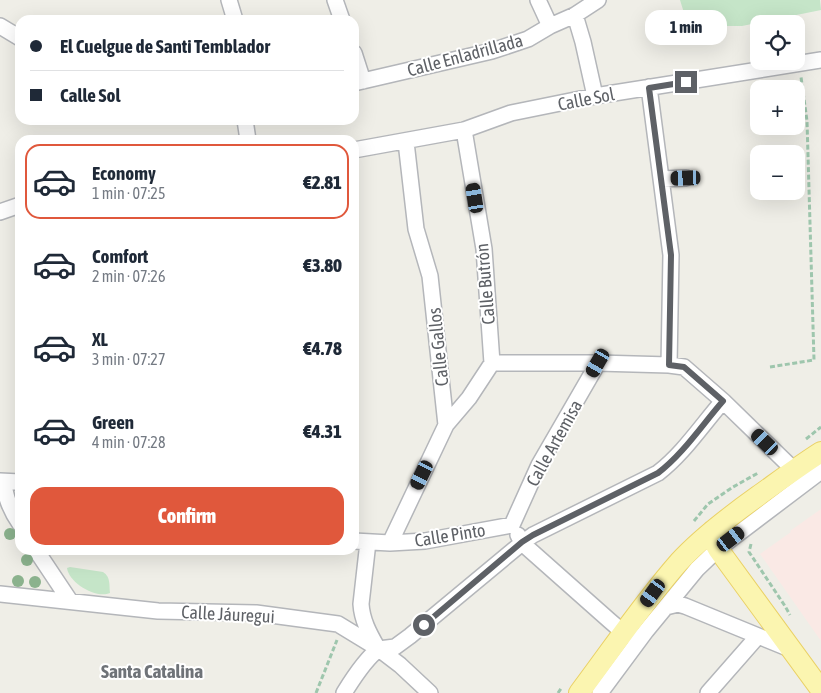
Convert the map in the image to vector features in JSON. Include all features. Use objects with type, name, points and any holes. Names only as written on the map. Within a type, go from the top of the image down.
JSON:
[{"type":"main road","points":[[579,693],[624,633],[660,600],[680,562],[715,540],[746,505],[821,452]]},
{"type":"main road","points":[[715,540],[790,649],[821,690]]},
{"type":"street","points":[[229,0],[234,15]]},
{"type":"street","points":[[334,0],[340,15]]},
{"type":"street","points":[[538,0],[550,26]]},
{"type":"street","name":"Calle Enladrillada","points":[[359,82],[492,51],[528,39],[550,26],[575,15],[598,0]]},
{"type":"street","points":[[575,15],[595,96]]},
{"type":"street","points":[[0,26],[15,35]]},
{"type":"street","name":"Calle Sol","points":[[805,63],[821,60]]},
{"type":"street","name":"Calle Sol","points":[[359,149],[464,130],[511,113],[595,96],[762,70]]},
{"type":"street","points":[[649,88],[671,255],[669,365]]},
{"type":"street","name":"Calle Butrón","points":[[464,130],[484,249],[492,363]]},
{"type":"street","name":"Calle Gallos","points":[[406,142],[416,229],[430,276],[446,425]]},
{"type":"street","points":[[662,183],[686,182]]},
{"type":"street","points":[[0,212],[15,207]]},
{"type":"street","points":[[390,543],[446,425],[469,398],[492,363],[598,363],[684,367],[723,401],[794,470]]},
{"type":"street","name":"Calle Artemisa","points":[[512,525],[539,465],[598,363]]},
{"type":"street","points":[[344,693],[374,652],[379,649],[394,647],[410,636],[522,542],[658,473],[680,452],[723,401]]},
{"type":"street","points":[[715,540],[821,471]]},
{"type":"street","points":[[15,482],[2,481],[9,508],[15,517]]},
{"type":"street","points":[[512,525],[522,542],[624,633],[632,636],[646,631]]},
{"type":"street","name":"Calle Pinto","points":[[361,542],[425,541],[512,525]]},
{"type":"street","points":[[361,542],[362,614],[367,629],[379,649]]},
{"type":"street","points":[[39,555],[70,601]]},
{"type":"street","name":"Calle Jáuregui","points":[[0,594],[158,611],[256,613],[338,624],[379,649],[400,665],[427,692]]},
{"type":"street","points":[[600,693],[646,631],[660,600],[685,606],[790,649]]},
{"type":"street","points":[[708,693],[758,636]]},
{"type":"path","points":[[770,367],[814,360],[807,121],[800,70]]},
{"type":"path","points":[[733,487],[759,472]]},
{"type":"path","points":[[757,538],[751,544],[749,552],[790,616]]},
{"type":"path","points":[[316,693],[337,641],[338,624]]},
{"type":"shaded area","points":[[821,509],[821,641],[760,554]]},
{"type":"green space","points":[[680,0],[820,0],[821,10],[796,15],[750,15],[750,24],[703,26],[689,29]]},
{"type":"green space","points":[[67,568],[103,572],[108,579],[110,593],[98,594],[84,588],[69,574]]},
{"type":"district","name":"Santa Catalina","points":[[152,671]]},
{"type":"route","points":[[424,625],[522,542],[658,473],[680,452],[723,401],[684,367],[669,365],[671,255],[649,88],[686,82]]}]
